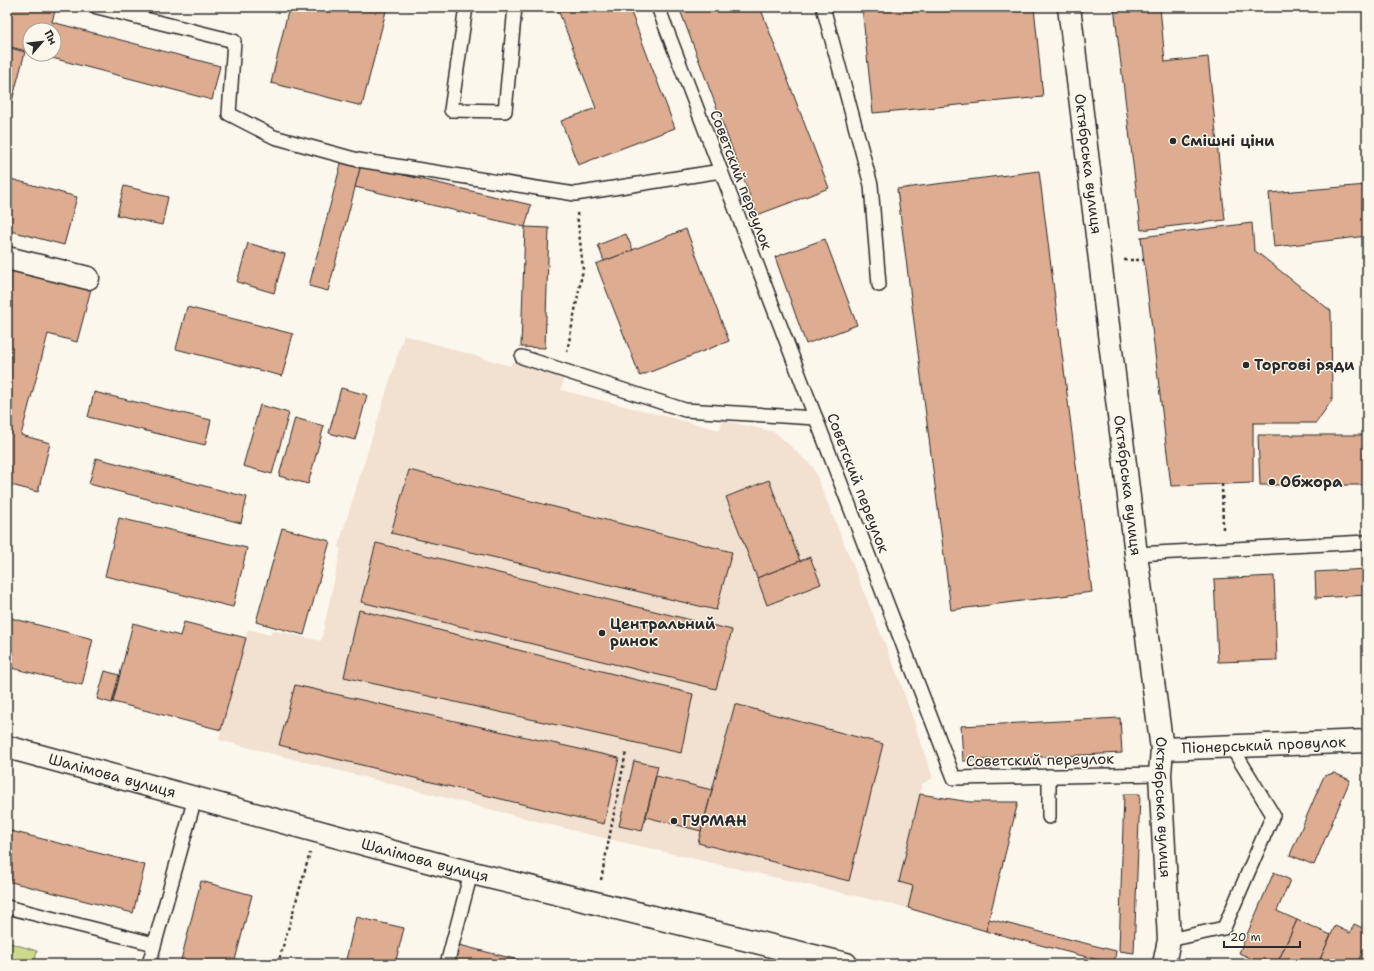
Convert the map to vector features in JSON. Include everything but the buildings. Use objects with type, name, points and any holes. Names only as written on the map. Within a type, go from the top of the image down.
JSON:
[{"type":"main road","name":"Октябрська вулиця","points":[[1070,7],[1136,554],[1162,749],[1160,774],[1169,940],[1164,964]]},
{"type":"main road","points":[[7,258],[88,278]]},
{"type":"main road","name":"Піонерський провулок","points":[[1162,749],[1367,741]]},
{"type":"main road","name":"Шалімова вулиця","points":[[7,747],[471,873],[846,964]]},
{"type":"lane","points":[[97,7],[234,41],[229,114],[274,137],[358,160],[575,194],[721,171]]},
{"type":"lane","points":[[466,7],[451,110],[505,111],[515,7]]},
{"type":"lane","name":"Советский переулок","points":[[658,7],[954,778],[1160,774]]},
{"type":"lane","points":[[823,7],[871,185],[879,285]]},
{"type":"lane","points":[[522,357],[685,410],[816,418]]},
{"type":"lane","points":[[1136,554],[1367,542]]},
{"type":"lane","points":[[1169,940],[1224,928],[1274,815],[1231,746]]},
{"type":"lane","points":[[1050,776],[1050,817]]},
{"type":"lane","points":[[149,964],[195,798]]},
{"type":"lane","points":[[447,964],[471,873]]},
{"type":"lane","points":[[7,907],[154,944]]},
{"type":"path","points":[[564,370],[583,269],[575,194]]},
{"type":"path","points":[[1222,484],[1223,549]]},
{"type":"path","points":[[596,904],[626,752]]},
{"type":"path","points":[[278,964],[316,831]]},
{"type":"shaded area","name":"Центральний ринок","points":[[404,335],[510,366],[512,362],[564,377],[561,390],[720,430],[722,420],[775,432],[813,467],[900,681],[933,778],[922,784],[920,794],[970,802],[1018,802],[986,931],[908,908],[587,834],[219,740],[248,629],[270,635],[272,630],[321,641],[341,549],[338,547]]},
{"type":"green space","points":[[7,942],[37,951],[34,964],[7,964]]},
{"type":"place","name":"Смішні ціни","points":[[1173,141]]},
{"type":"place","name":"Торгові ряди","points":[[1246,365]]},
{"type":"place","name":"Обжора","points":[[1272,482]]},
{"type":"place","name":"Центральний ринок","points":[[602,633]]},
{"type":"place","name":"ГУРМАН","points":[[674,821]]}]
